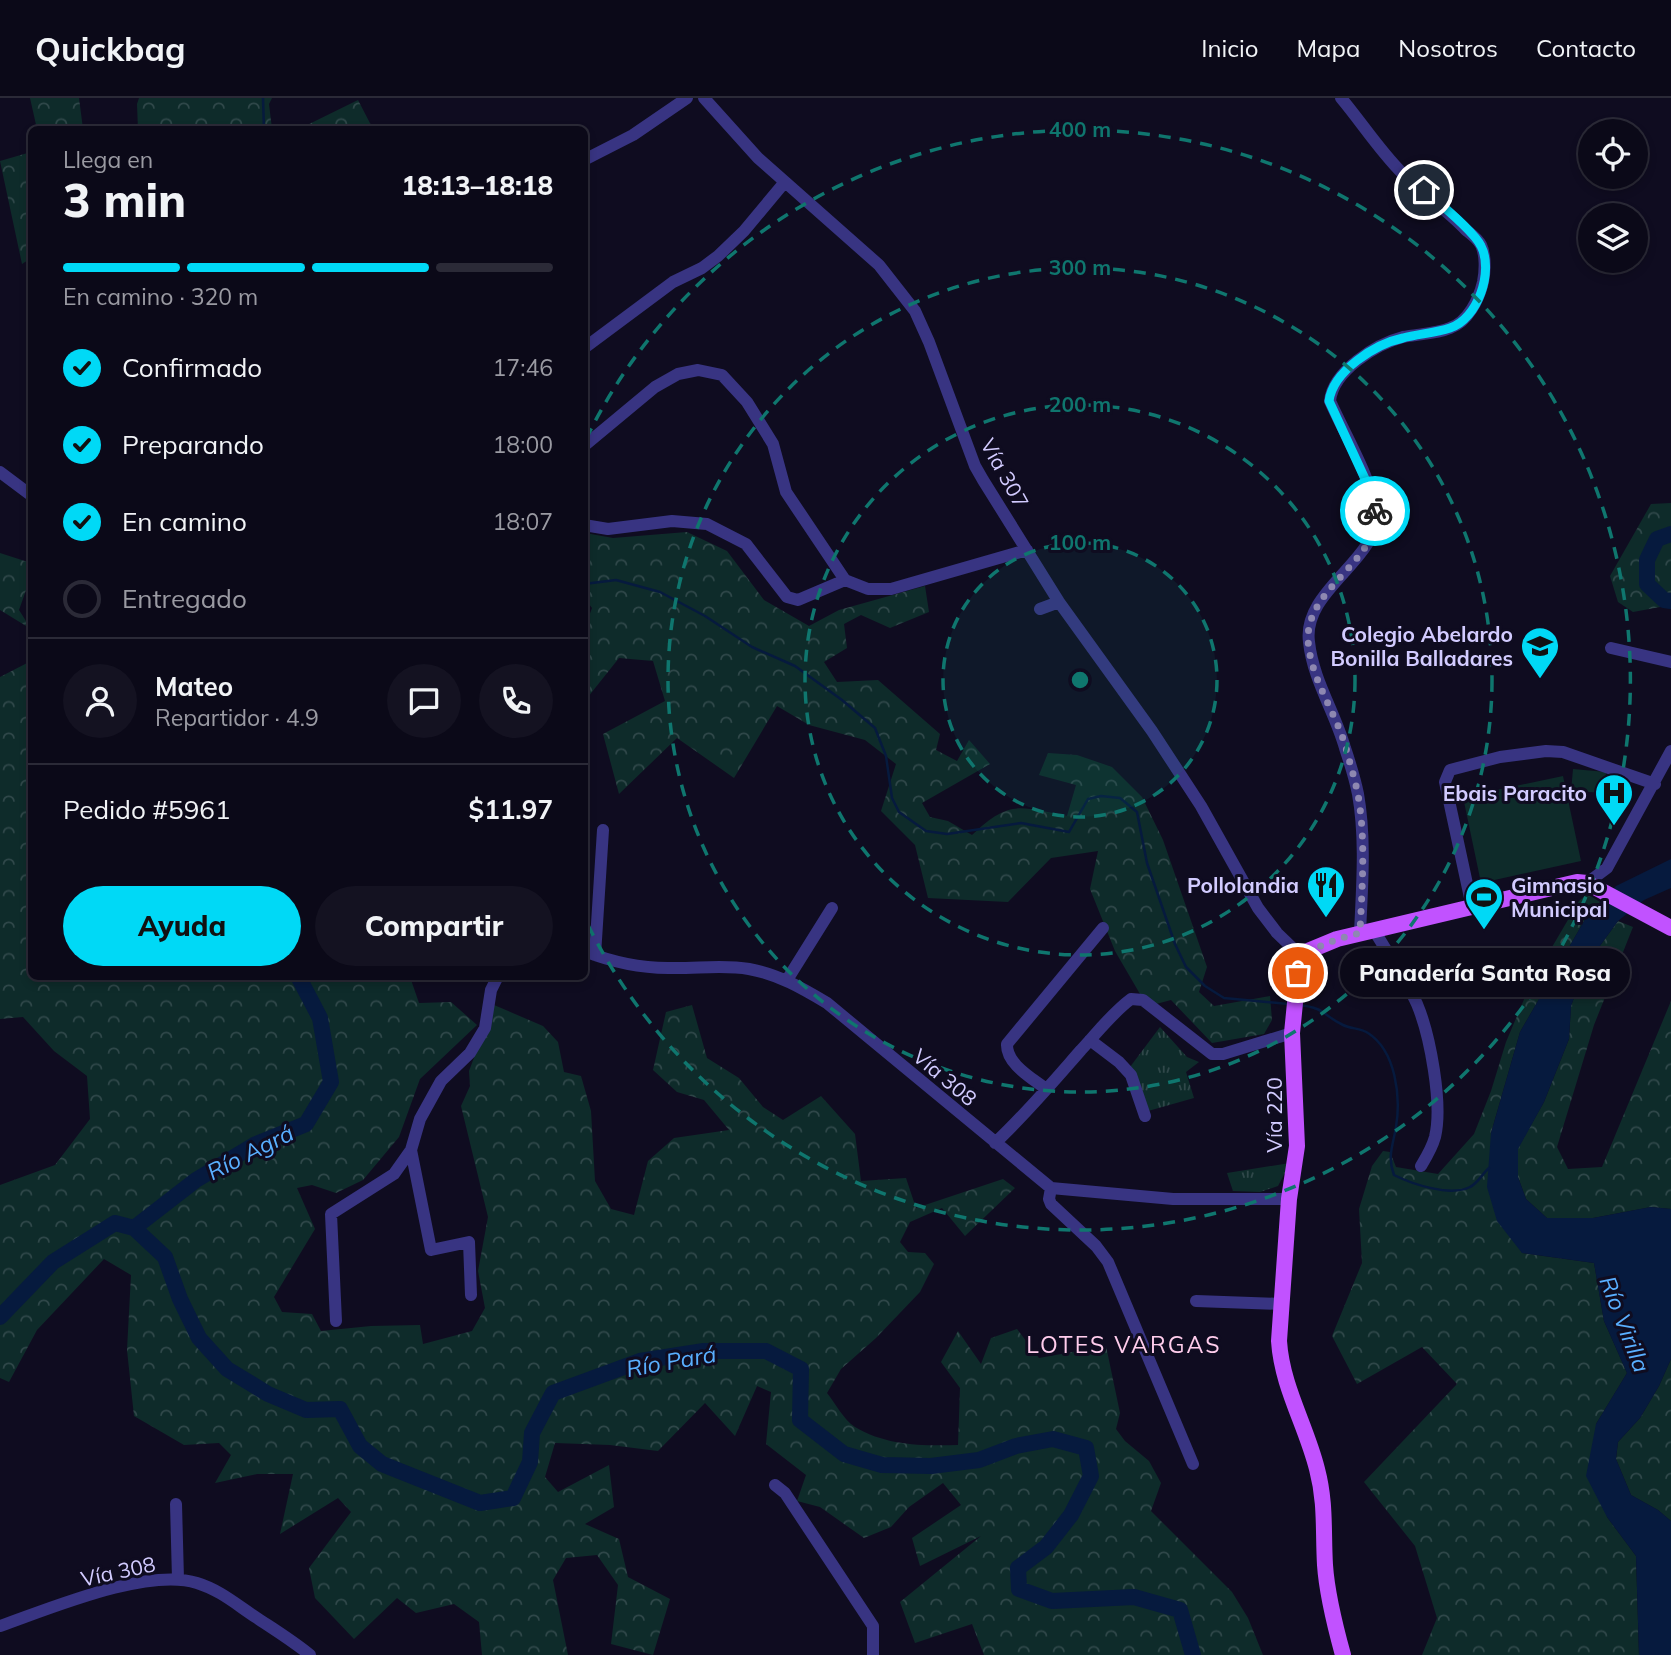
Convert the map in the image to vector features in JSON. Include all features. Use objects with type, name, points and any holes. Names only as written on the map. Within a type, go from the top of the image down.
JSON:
[{"type":"main road","points":[[1303,958],[1315,948],[1367,931],[1577,882],[1592,885],[1671,928]]},
{"type":"main road","name":"Vía 220","points":[[1303,958],[1298,973],[1293,1014],[1297,1146],[1289,1199],[1279,1341],[1280,1362],[1317,1468],[1326,1513],[1325,1569],[1343,1655]]},
{"type":"street","points":[[588,158],[633,135],[687,98]]},
{"type":"street","name":"Vía 307","points":[[704,98],[784,183],[879,265],[915,311],[975,466],[1059,602],[1152,731],[1187,785],[1228,850],[1258,908],[1277,933],[1303,958]]},
{"type":"street","points":[[1341,98],[1373,141],[1396,166],[1443,206],[1481,245],[1485,262],[1477,301],[1469,314],[1452,328],[1400,338],[1379,347],[1350,368],[1334,386],[1329,401],[1372,494],[1376,515],[1375,528],[1368,543],[1314,612],[1309,625],[1308,640],[1313,665],[1337,723],[1357,793],[1367,931],[1417,1005],[1430,1046],[1436,1098],[1436,1133],[1432,1149],[1421,1166]]},
{"type":"street","points":[[588,344],[673,282],[702,268],[718,256],[744,231],[784,183]]},
{"type":"street","points":[[588,443],[655,387],[678,374],[698,370],[722,375],[747,402],[773,444],[786,492],[845,580],[868,589],[891,589],[1027,550]]},
{"type":"street","points":[[0,472],[28,493]]},
{"type":"street","points":[[588,526],[608,529],[672,521],[707,524],[746,544],[787,597],[798,600],[845,580]]},
{"type":"street","points":[[1040,609],[1059,602]]},
{"type":"street","points":[[1611,648],[1671,662]]},
{"type":"street","points":[[1472,907],[1445,782],[1450,770],[1500,757],[1546,751],[1563,752],[1655,784]]},
{"type":"street","points":[[1592,885],[1607,868],[1671,751]]},
{"type":"street","points":[[590,953],[603,830]]},
{"type":"street","points":[[787,980],[832,908]]},
{"type":"street","points":[[1046,1089],[1013,1061],[1007,1054],[1007,1044],[1103,928]]},
{"type":"street","name":"Vía 308","points":[[590,953],[637,966],[670,969],[720,966],[750,969],[787,980],[827,1003],[1051,1188]]},
{"type":"street","points":[[336,1321],[331,1214],[394,1174],[411,1150],[420,1119],[442,1081],[470,1053],[485,1028],[491,990],[496,980]]},
{"type":"street","points":[[995,1143],[1028,1112],[1090,1040],[1132,999],[1143,1000],[1212,1054],[1223,1054],[1293,1033]]},
{"type":"street","points":[[1090,1040],[1131,1075],[1145,1116]]},
{"type":"street","points":[[411,1150],[431,1250],[469,1242],[471,1295]]},
{"type":"street","points":[[1193,1464],[1108,1262],[1096,1246],[1051,1203],[1051,1188],[1173,1199],[1289,1199]]},
{"type":"street","points":[[1196,1301],[1282,1304]]},
{"type":"street","points":[[775,1485],[785,1493],[873,1626],[873,1655]]},
{"type":"street","points":[[176,1504],[178,1579]]},
{"type":"street","name":"Vía 308","points":[[0,1626],[115,1588],[147,1581],[178,1579],[195,1582],[217,1591],[310,1655]]},
{"type":"green space","points":[[30,98],[79,98],[83,126],[36,126]]},
{"type":"green space","points":[[139,98],[272,98],[269,104],[272,126],[138,126]]},
{"type":"green space","points":[[358,100],[371,126],[305,126]]},
{"type":"green space","points":[[28,153],[28,260],[22,264],[0,161]]},
{"type":"green space","points":[[1671,503],[1671,605],[1633,612],[1618,602],[1610,576],[1651,504]]},
{"type":"green space","points":[[687,532],[727,551],[764,600],[809,626],[839,610],[925,586],[929,612],[890,628],[861,615],[844,624],[847,648],[824,662],[837,682],[878,680],[940,734],[936,750],[957,761],[969,740],[990,764],[922,803],[930,817],[948,821],[972,835],[996,816],[1016,809],[1067,816],[1076,785],[1039,775],[1048,753],[1077,755],[1112,767],[1142,797],[1163,840],[1207,967],[1199,992],[1214,1006],[1270,996],[1272,1020],[1264,1034],[1212,1043],[1171,1000],[1156,1004],[1140,994],[1115,951],[1090,889],[1098,851],[1051,858],[1008,902],[928,898],[915,845],[881,811],[896,764],[865,740],[809,725],[777,706],[734,778],[677,738],[619,794],[603,734],[665,701],[653,661],[619,658],[588,697],[588,619],[592,608],[588,603],[588,534],[613,538]]},
{"type":"green space","points":[[0,553],[28,562],[28,584],[19,610],[28,627],[0,610]]},
{"type":"green space","points":[[28,663],[28,980],[411,980],[419,1003],[451,1002],[477,1025],[420,1079],[399,1137],[363,1180],[336,1193],[312,1185],[297,1188],[315,1229],[274,1297],[282,1312],[312,1314],[321,1331],[420,1325],[423,1344],[472,1331],[485,1308],[478,1271],[488,1217],[461,1106],[470,1086],[469,1071],[494,1005],[543,1026],[558,1042],[564,1072],[581,1076],[591,1111],[595,1181],[611,1209],[634,1215],[648,1161],[674,1138],[729,1130],[704,1100],[677,1092],[653,1070],[666,1012],[692,1005],[707,1058],[739,1078],[763,1107],[783,1120],[821,1096],[855,1134],[861,1181],[906,1178],[916,1208],[1003,1179],[1015,1188],[965,1236],[942,1208],[910,1222],[900,1242],[908,1252],[925,1253],[934,1264],[920,1292],[876,1338],[841,1369],[827,1393],[847,1420],[867,1433],[892,1441],[918,1445],[958,1445],[960,1388],[941,1362],[958,1331],[981,1364],[991,1338],[1017,1329],[1039,1358],[1106,1346],[1120,1413],[1116,1429],[1125,1441],[1149,1461],[1161,1483],[1151,1511],[1232,1592],[1248,1618],[1263,1655],[984,1655],[972,1624],[915,1643],[900,1602],[981,1536],[920,1566],[912,1538],[961,1505],[943,1483],[909,1507],[891,1527],[864,1538],[820,1507],[797,1501],[806,1475],[766,1444],[771,1392],[757,1386],[735,1436],[705,1403],[658,1451],[610,1445],[555,1443],[545,1477],[558,1492],[609,1465],[614,1507],[585,1524],[619,1539],[628,1577],[670,1599],[653,1655],[611,1644],[618,1585],[597,1555],[566,1558],[553,1580],[568,1655],[482,1655],[479,1622],[454,1604],[416,1613],[397,1598],[354,1639],[315,1598],[309,1568],[351,1512],[338,1498],[280,1534],[293,1474],[257,1474],[215,1483],[231,1455],[219,1443],[184,1445],[134,1416],[127,1350],[131,1275],[104,1259],[37,1330],[9,1382],[0,1378],[0,1185],[55,1165],[90,1119],[87,1076],[54,1051],[23,1017],[0,1019],[0,677]]},
{"type":"green space","points":[[1573,769],[1606,772],[1605,793],[1571,791]]},
{"type":"green space","points":[[1563,776],[1581,861],[1481,883],[1463,797]]},
{"type":"green space","points":[[1587,894],[1600,902],[1587,916],[1520,1032],[1491,1133],[1522,1253],[1594,1263],[1604,1321],[1627,1373],[1596,1424],[1607,1517],[1636,1556],[1639,1655],[1422,1655],[1437,1618],[1415,1546],[1364,1482],[1457,1384],[1422,1347],[1357,1384],[1332,1336],[1362,1263],[1359,1209],[1372,1166],[1383,1151],[1390,1152],[1396,1167],[1438,1174],[1474,1134],[1506,1042],[1531,983],[1579,901]]},
{"type":"green space","points":[[1618,921],[1633,927],[1594,1025],[1557,1147],[1568,1169],[1602,1167],[1671,1001],[1671,1209],[1651,1207],[1593,1218],[1547,1218],[1526,1199],[1518,1177],[1518,1148],[1544,1102],[1569,1039],[1571,1006],[1586,965]]},
{"type":"green space","points":[[1160,1027],[1187,1057],[1199,1062],[1186,1072],[1194,1098],[1148,1111],[1130,1067]]},
{"type":"green space","points":[[1290,1163],[1278,1186],[1260,1192],[1233,1191],[1227,1173]]},
{"type":"green space","points":[[1671,1359],[1671,1521],[1658,1510],[1631,1495],[1616,1459],[1618,1442],[1640,1418]]},
{"type":"water","name":"Río Virilla","points":[[1671,859],[1671,888],[1644,900],[1618,921],[1586,965],[1571,1006],[1569,1039],[1544,1102],[1518,1149],[1518,1177],[1526,1199],[1547,1218],[1593,1218],[1651,1207],[1671,1209],[1671,1359],[1640,1418],[1618,1442],[1616,1459],[1631,1495],[1658,1510],[1671,1521],[1671,1655],[1639,1655],[1636,1556],[1607,1517],[1586,1476],[1596,1424],[1627,1373],[1604,1321],[1594,1263],[1522,1253],[1497,1221],[1487,1187],[1491,1133],[1520,1032],[1587,916],[1616,886]]},
{"type":"waterway","points":[[263,98],[264,126]]},
{"type":"waterway","points":[[1671,534],[1657,539],[1647,560],[1647,584],[1664,600],[1671,601]]},
{"type":"waterway","points":[[588,584],[616,580],[660,592],[705,616],[752,647],[795,666],[842,700],[875,728],[886,756],[892,798],[899,812],[926,831],[947,834],[1021,823],[1069,832],[1088,799],[1101,796],[1120,798],[1137,812],[1147,863],[1175,944],[1186,967],[1205,986],[1224,998],[1289,1004]]},
{"type":"waterway","name":"Río Agrá","points":[[134,1228],[196,1180],[254,1145],[306,1124],[331,1082],[320,1018],[300,980]]},
{"type":"waterway","points":[[1299,1005],[1314,1008],[1343,1025],[1365,1031],[1385,1051],[1394,1076],[1398,1102],[1391,1157],[1394,1175],[1421,1185],[1452,1191],[1473,1186],[1489,1168]]},
{"type":"waterway","name":"Río Pará","points":[[0,1317],[53,1262],[115,1223],[134,1228],[165,1257],[180,1299],[199,1338],[227,1369],[268,1394],[306,1410],[340,1409],[360,1446],[382,1464],[480,1503],[513,1498],[530,1462],[532,1433],[553,1393],[640,1361],[704,1351],[766,1351],[801,1369],[800,1420],[844,1454],[882,1465],[931,1466],[979,1460],[1016,1446],[1053,1439],[1086,1448],[1091,1476],[1071,1515],[1046,1547],[1018,1568],[1019,1589],[1052,1601],[1134,1597],[1180,1610],[1193,1655]]},
{"type":"way so far","points":[[1298,973],[1308,951],[1360,933],[1363,856],[1357,793],[1345,746],[1313,665],[1308,640],[1309,625],[1314,612],[1368,543],[1375,528],[1375,511]]},
{"type":"place","name":"Colegio Abelardo Bonilla Balladares","points":[[1540,680]]},
{"type":"place","name":"Ebais Paracito","points":[[1614,827]]},
{"type":"place","name":"Pollolandia","points":[[1326,919]]},
{"type":"place","name":"Gimnasio Municipal","points":[[1484,931]]},
{"type":"place","name":"Panadería Santa Rosa","points":[[1298,973]]},
{"type":"district","name":"LOTES VARGAS","points":[[1124,1344]]},
{"type":"route","points":[[1375,511],[1372,494],[1329,401],[1334,386],[1350,368],[1379,347],[1400,338],[1452,328],[1469,314],[1482,290],[1484,277],[1485,262],[1481,245],[1424,190]]}]
